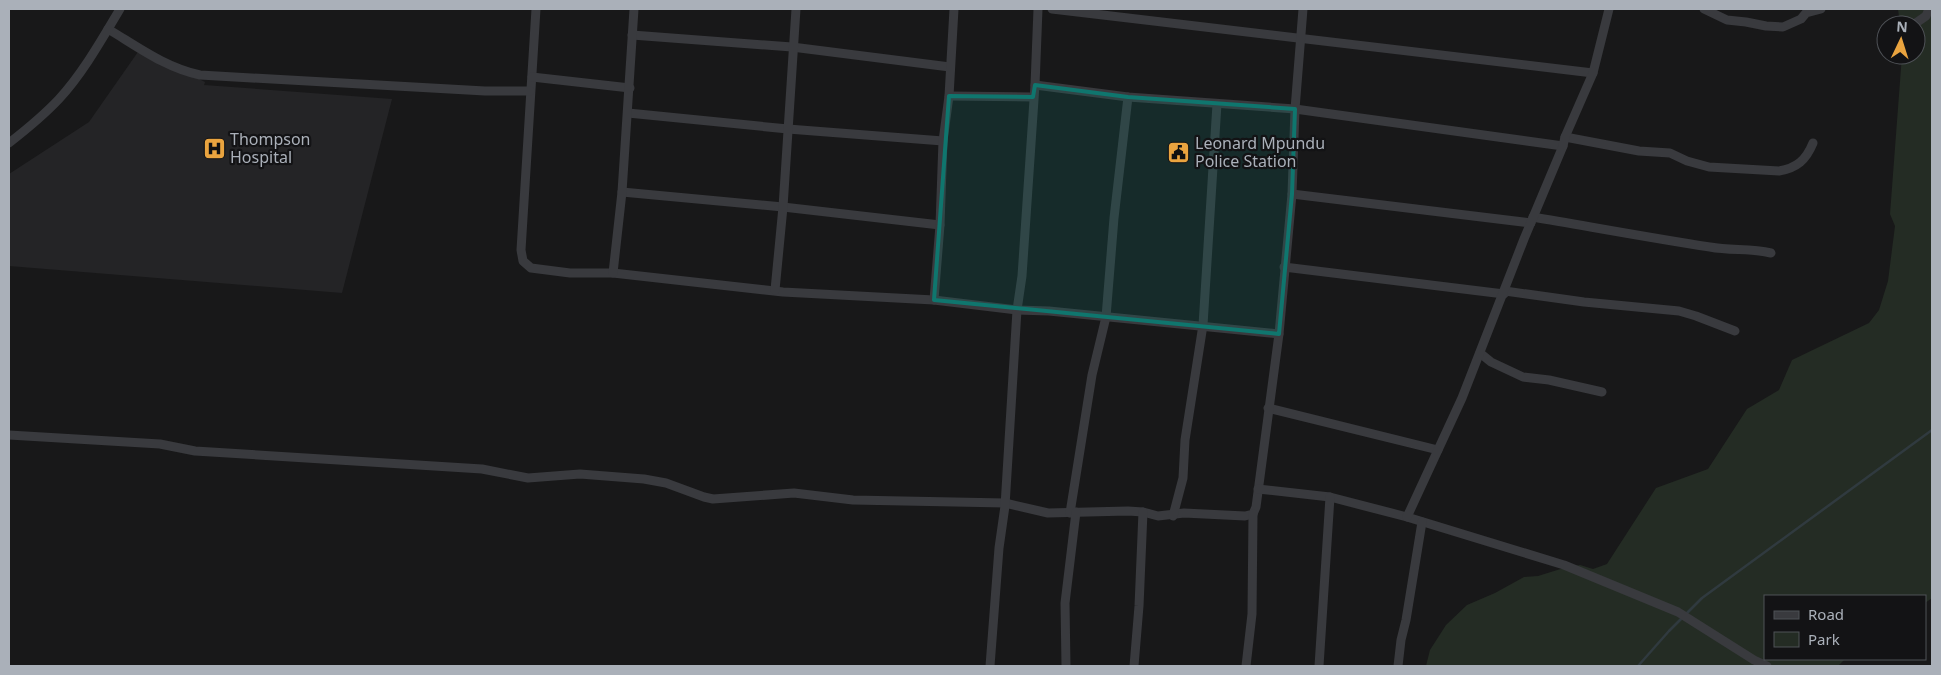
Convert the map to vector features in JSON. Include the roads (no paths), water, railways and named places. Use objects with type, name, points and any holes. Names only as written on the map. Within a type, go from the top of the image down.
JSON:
[{"type":"street","points":[[9,143],[36,122],[60,98],[75,79],[120,9]]},
{"type":"street","points":[[536,9],[521,250],[523,261],[531,268],[570,272],[612,273],[783,292],[934,300],[1017,310],[1049,310],[1106,318],[1204,325],[1278,334]]},
{"type":"street","points":[[612,273],[622,192],[634,9]]},
{"type":"street","points":[[775,290],[783,207],[792,47],[796,9]]},
{"type":"street","points":[[934,300],[940,225],[943,140],[949,96],[954,9]]},
{"type":"street","points":[[990,666],[999,548],[1006,503],[1017,310],[1022,276],[1035,85],[1038,9]]},
{"type":"street","points":[[1052,9],[1593,73]]},
{"type":"street","points":[[1246,666],[1252,614],[1253,514],[1258,489],[1278,334],[1292,194],[1299,37],[1303,9]]},
{"type":"street","points":[[1407,517],[1480,354],[1532,220],[1593,73],[1609,9]]},
{"type":"street","points":[[1704,9],[1727,20],[1783,27],[1801,19],[1806,13],[1821,9]]},
{"type":"street","points":[[108,29],[168,65],[185,72],[200,75],[485,91],[530,91]]},
{"type":"street","points":[[632,35],[792,47],[950,68]]},
{"type":"street","points":[[532,77],[630,88]]},
{"type":"street","points":[[1035,85],[1128,97],[1295,109],[1639,151],[1670,153],[1687,161],[1709,167],[1788,170],[1803,162],[1813,143]]},
{"type":"street","points":[[949,96],[1033,97]]},
{"type":"street","points":[[1066,666],[1065,602],[1073,512],[1092,375],[1106,318],[1114,218],[1128,97]]},
{"type":"street","points":[[1173,516],[1183,478],[1185,440],[1204,325],[1218,104]]},
{"type":"street","points":[[628,113],[788,129],[943,140]]},
{"type":"street","points":[[622,192],[783,207],[940,225]]},
{"type":"street","points":[[1292,194],[1532,220],[1732,251],[1750,249],[1771,253]]},
{"type":"street","points":[[1284,267],[1584,302],[1679,311],[1735,331]]},
{"type":"street","points":[[1480,354],[1491,362],[1523,376],[1602,392]]},
{"type":"street","points":[[1268,408],[1438,450]]},
{"type":"street","points":[[9,435],[160,444],[195,451],[482,469],[528,478],[580,474],[644,479],[666,483],[704,497],[713,498],[794,493],[852,500],[1006,503],[1048,513],[1143,512],[1158,516],[1173,516],[1184,513],[1245,516],[1253,514]]},
{"type":"street","points":[[1258,489],[1330,497],[1407,517],[1564,565],[1678,612],[1754,660],[1767,666]]},
{"type":"street","points":[[1319,666],[1330,497]]},
{"type":"street","points":[[1134,666],[1143,512]]},
{"type":"street","points":[[1398,666],[1422,522]]},
{"type":"waterway","points":[[1638,666],[1702,598],[1932,430]]},
{"type":"place","name":"Thompson Hospital","points":[[214,148]]},
{"type":"place","name":"Leonard Mpundu Police Station","points":[[1179,152]]}]
